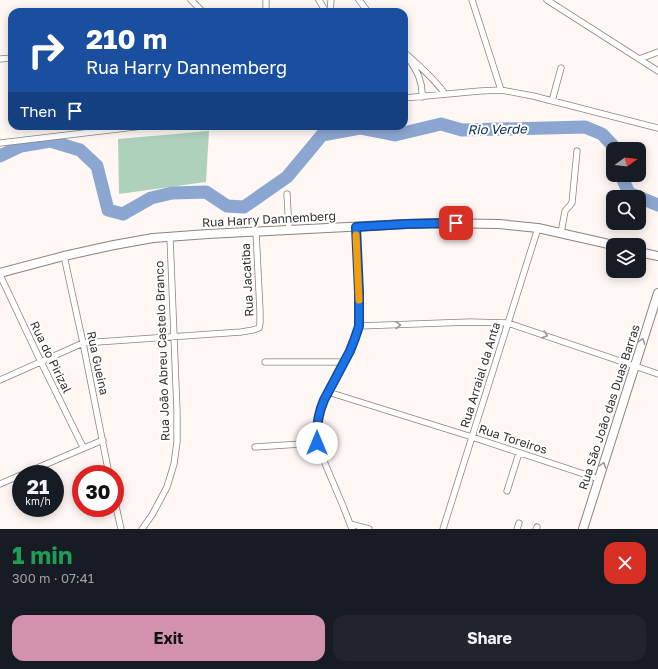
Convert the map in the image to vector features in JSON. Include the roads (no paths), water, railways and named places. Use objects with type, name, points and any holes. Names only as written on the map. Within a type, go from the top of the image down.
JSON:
[{"type":"main road","name":"Rua Harry Dannemberg","points":[[0,274],[64,256],[136,241],[170,237],[289,230],[438,223],[499,224],[538,228],[606,243]]},
{"type":"main road","points":[[646,253],[658,256]]},
{"type":"main road","name":"Rua São João das Duas Barras","points":[[583,529],[658,293]]},
{"type":"street","points":[[191,0],[199,8]]},
{"type":"street","points":[[472,0],[501,90]]},
{"type":"street","points":[[547,0],[658,71]]},
{"type":"street","points":[[639,59],[658,52]]},
{"type":"street","points":[[408,56],[440,87],[445,94]]},
{"type":"street","points":[[408,58],[418,74],[421,82],[422,97]]},
{"type":"street","points":[[552,101],[561,68]]},
{"type":"street","points":[[408,98],[501,90],[533,96],[658,128]]},
{"type":"street","points":[[0,143],[109,130]]},
{"type":"street","points":[[561,233],[565,212],[572,203],[577,151]]},
{"type":"street","points":[[287,194],[289,230]]},
{"type":"street","points":[[356,227],[359,326],[344,362],[321,407],[316,432],[317,443],[321,454],[351,526],[369,529]]},
{"type":"street","name":"Rua Arraial da Anta","points":[[443,529],[538,228]]},
{"type":"street","name":"Rua Jacatiba","points":[[174,336],[241,332],[259,328],[260,311],[256,232]]},
{"type":"street","name":"Rua João Abreu Castelo Branco","points":[[142,529],[152,516],[167,487],[174,464],[177,442],[170,237]]},
{"type":"street","name":"Rua Gueina","points":[[64,256],[107,465]]},
{"type":"street","name":"Rua do Pirizal","points":[[0,274],[83,447]]},
{"type":"street","points":[[359,326],[470,322],[508,323],[658,374]]},
{"type":"street","points":[[0,380],[83,343],[174,336]]},
{"type":"street","points":[[265,362],[344,362]]},
{"type":"street","name":"Rua Toreiros","points":[[328,392],[472,437],[598,479]]},
{"type":"street","points":[[42,465],[103,440]]},
{"type":"street","points":[[255,447],[317,443]]},
{"type":"street","points":[[507,491],[519,453]]},
{"type":"street","points":[[0,484],[12,479]]},
{"type":"street","points":[[118,517],[121,529]]},
{"type":"waterway","name":"Rio Verde","points":[[370,130],[395,135],[441,124],[462,130],[585,127],[602,134],[609,142]]},
{"type":"waterway","name":"Rio Verde","points":[[0,156],[21,146],[50,141],[80,150],[97,166],[108,210],[123,214],[151,198],[172,193],[206,192],[227,206],[244,207],[287,177],[322,135],[349,130]]},
{"type":"waterway","name":"Rio Verde","points":[[624,182],[629,193],[658,205]]}]
